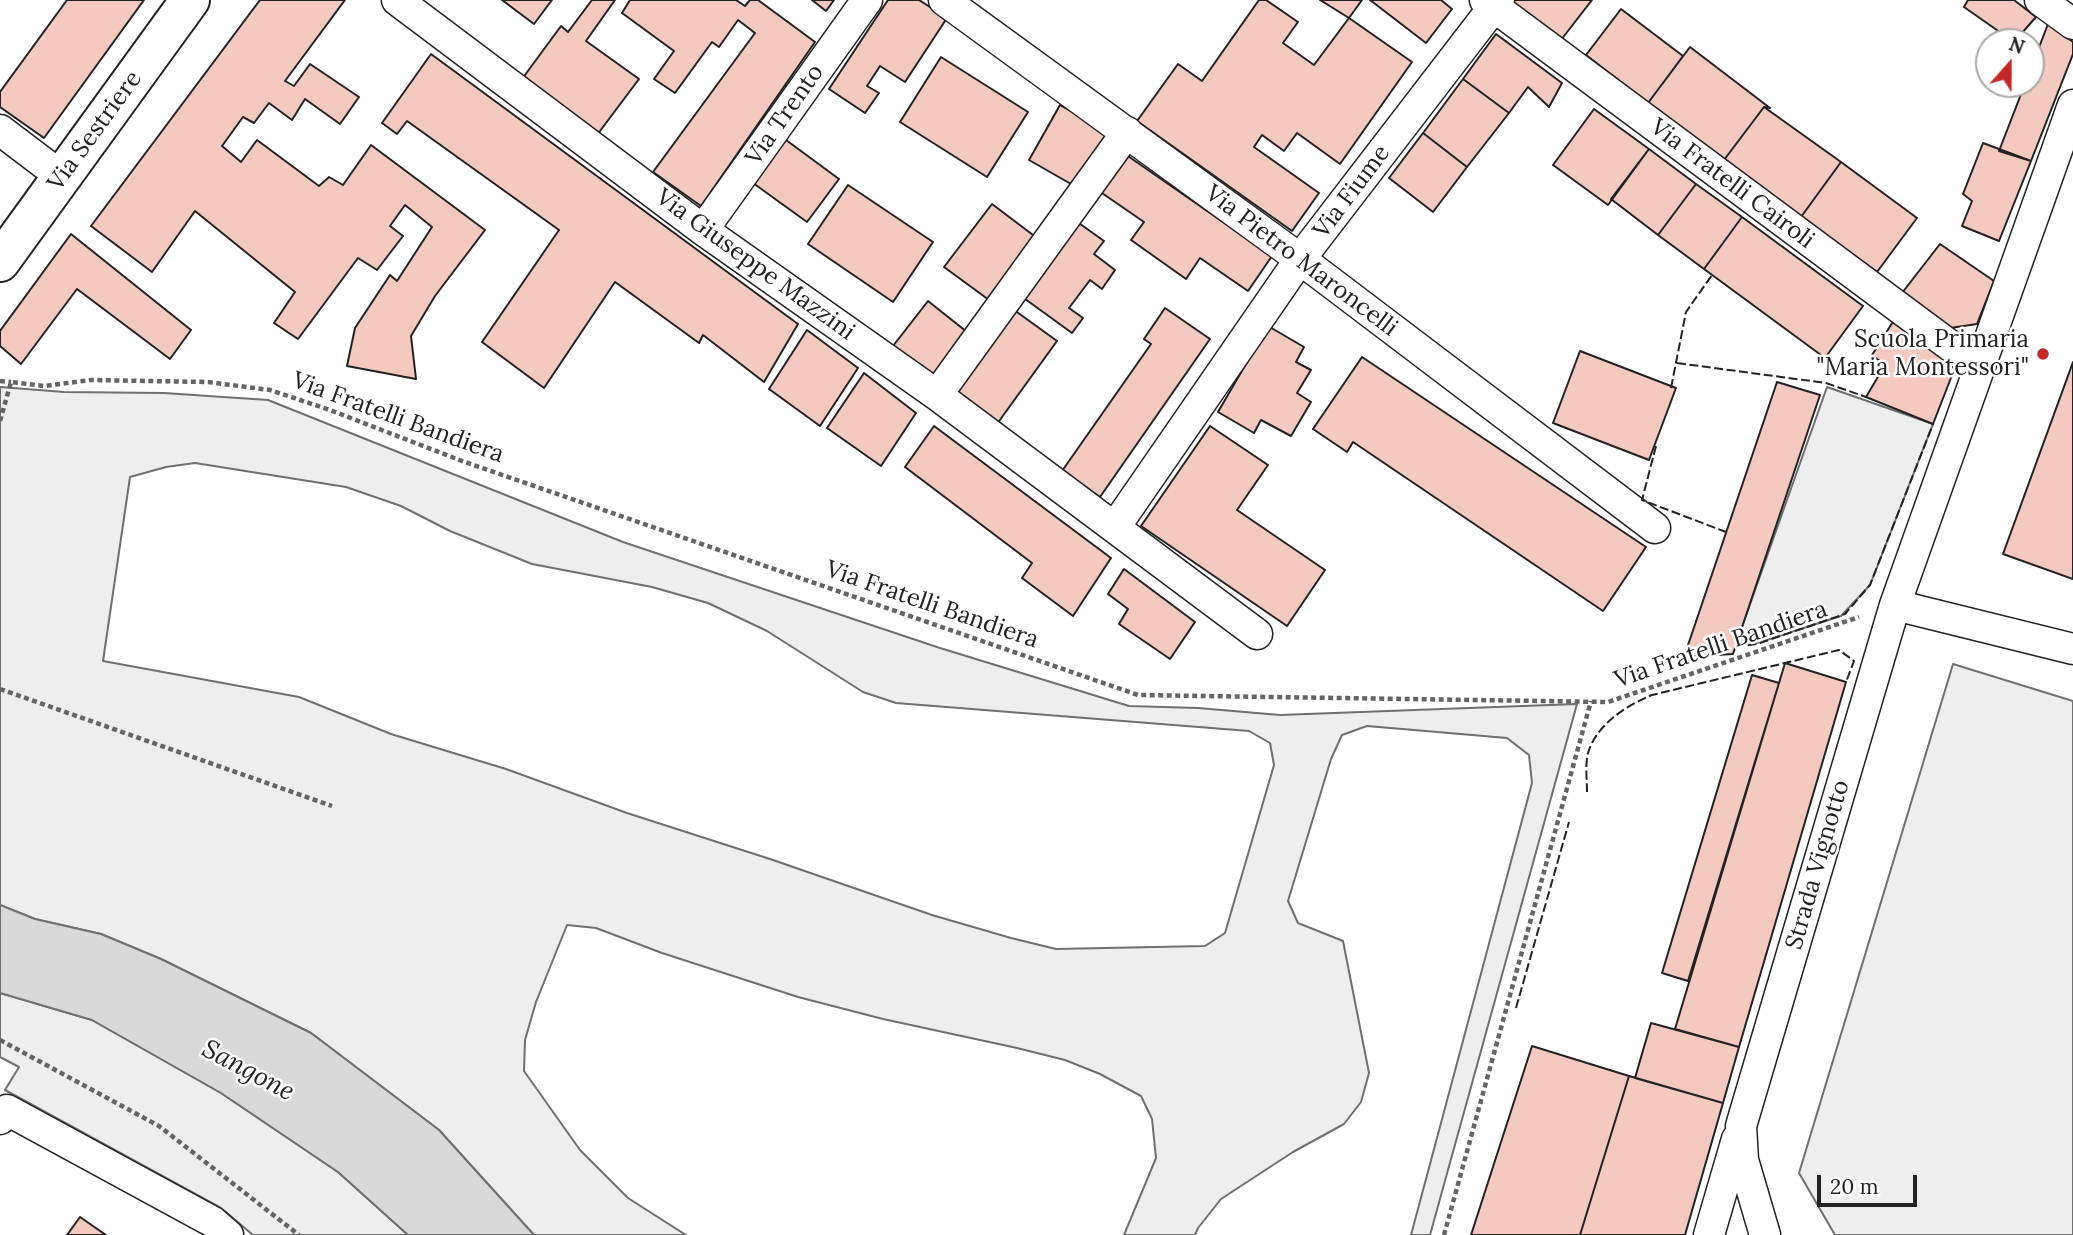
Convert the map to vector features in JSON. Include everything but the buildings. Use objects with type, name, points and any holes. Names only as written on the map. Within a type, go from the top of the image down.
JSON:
[{"type":"main road","name":"Via Sestriere","points":[[0,262],[190,0]]},
{"type":"street","name":"Via Giuseppe Mazzini","points":[[397,0],[704,230],[937,395],[1257,634]]},
{"type":"street","name":"Via Trento","points":[[704,230],[867,0]]},
{"type":"street","name":"Via Pietro Maroncelli","points":[[944,0],[1300,259],[1655,528]]},
{"type":"street","points":[[2040,0],[2073,24]]},
{"type":"street","name":"Via Fiume","points":[[1115,527],[1300,259],[1493,2]]},
{"type":"street","name":"Via Fratelli Cairoli","points":[[1493,2],[1979,367]]},
{"type":"street","name":"Strada Vignotto","points":[[1709,1235],[1895,605],[2073,105]]},
{"type":"street","points":[[0,130],[62,177]]},
{"type":"street","points":[[937,395],[1127,132]]},
{"type":"street","points":[[1895,605],[2073,649]]},
{"type":"street","points":[[0,1119],[7,1110],[213,1222],[228,1235]]},
{"type":"street","name":"Strada Vignotto","points":[[1741,1126],[1743,1160],[1765,1235]]},
{"type":"path","name":"Via Fratelli Bandiera","points":[[0,381],[44,386],[91,380],[208,382],[270,390],[462,460],[1138,695],[1608,702],[1895,605]]},
{"type":"path","points":[[0,421],[11,382]]},
{"type":"path","points":[[0,689],[332,806]]},
{"type":"path","points":[[1444,1235],[1591,701]]},
{"type":"path","points":[[0,1040],[159,1126],[299,1235]]},
{"type":"shaded area","points":[[0,387],[268,400],[623,542],[940,648],[1129,706],[1198,708],[1280,715],[1577,704],[1430,1235],[1411,1235],[1532,783],[1529,755],[1507,738],[1367,726],[1342,735],[1331,759],[1288,901],[1298,923],[1343,941],[1369,1073],[1361,1102],[1344,1124],[1293,1152],[1221,1199],[1195,1235],[1124,1235],[1156,1158],[1152,1119],[1141,1096],[1100,1074],[1065,1060],[798,997],[662,953],[596,928],[567,925],[536,1002],[525,1040],[524,1071],[580,1150],[628,1198],[686,1235],[534,1235],[439,1130],[311,1033],[161,959],[101,934],[35,919],[0,905]],"holes":[[[195,463],[346,487],[401,506],[450,531],[532,564],[652,587],[708,603],[767,631],[863,692],[896,703],[1249,731],[1270,743],[1274,765],[1225,933],[1205,946],[1056,949],[932,915],[627,813],[506,769],[391,734],[299,697],[103,661],[130,477],[166,467]]]},
{"type":"shaded area","points":[[1827,387],[1933,424],[1870,585],[1841,616],[1754,644],[1737,641]]},
{"type":"shaded area","points":[[1953,664],[2073,701],[2073,1235],[1835,1235],[1799,1173]]},
{"type":"shaded area","points":[[0,993],[92,1020],[221,1093],[338,1172],[408,1235],[253,1235],[221,1208],[5,1090],[19,1067],[0,1057]]},
{"type":"water","name":"Sangone","points":[[0,905],[35,919],[101,934],[161,959],[311,1033],[439,1130],[534,1235],[408,1235],[338,1172],[221,1093],[92,1020],[0,993]]},
{"type":"fence","points":[[1671,388],[1686,312],[1712,275]]},
{"type":"fence","points":[[1677,363],[1826,383],[1866,397]]},
{"type":"fence","points":[[1735,647],[1757,644],[1845,614],[1870,585],[1933,424]]},
{"type":"fence","points":[[1656,446],[1642,500],[1726,532]]},
{"type":"fence","points":[[1587,792],[1587,758],[1598,734],[1623,710],[1652,695],[1839,650],[1854,661],[1846,682]]},
{"type":"fence","points":[[1516,1008],[1569,822]]},
{"type":"place","name":"Scuola Primaria \"Maria Montessori\"","points":[[2043,354]]}]
